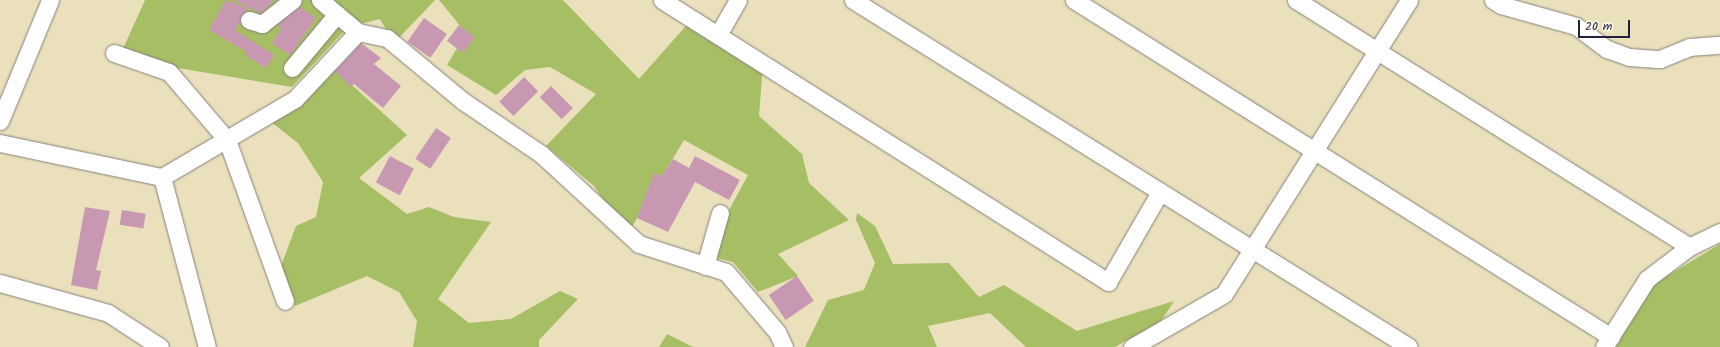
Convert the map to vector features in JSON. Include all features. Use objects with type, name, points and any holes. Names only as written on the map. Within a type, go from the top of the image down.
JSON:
[{"type":"street","points":[[0,121],[50,0]]},
{"type":"street","points":[[249,20],[262,24],[293,0]]},
{"type":"street","points":[[320,0],[358,32],[387,38],[463,101],[541,154],[638,244],[726,272],[777,332],[784,347]]},
{"type":"street","points":[[662,0],[1108,282],[1160,192]]},
{"type":"street","points":[[718,35],[738,0]]},
{"type":"street","points":[[853,0],[1409,347]]},
{"type":"street","points":[[1074,0],[1316,150],[1607,342],[1647,279],[1689,247],[1720,232]]},
{"type":"street","points":[[1296,0],[1380,50],[1689,247]]},
{"type":"street","points":[[1132,347],[1224,294],[1254,250],[1380,50],[1409,0]]},
{"type":"street","points":[[1493,0],[1501,6],[1576,26],[1607,49],[1629,57],[1660,59],[1689,47],[1720,45]]},
{"type":"street","points":[[292,68],[337,14]]},
{"type":"street","points":[[0,143],[162,177],[295,99],[358,32]]},
{"type":"street","points":[[114,53],[169,72],[227,140],[285,301]]},
{"type":"street","points":[[162,177],[207,347]]},
{"type":"street","points":[[705,266],[720,213]]},
{"type":"street","points":[[0,283],[108,313],[160,347]]},
{"type":"green space","points":[[145,0],[435,0],[394,43],[380,19],[348,27],[292,87],[160,65],[122,51]]},
{"type":"green space","points":[[439,0],[563,0],[639,79],[692,19],[763,64],[759,116],[802,154],[809,183],[849,220],[778,254],[798,276],[758,292],[733,262],[705,255],[748,175],[684,140],[627,235],[594,186],[546,146],[596,94],[550,67],[525,70],[496,95],[447,65],[466,33]]},
{"type":"green space","points":[[331,66],[407,135],[359,178],[407,214],[429,207],[454,217],[491,222],[438,299],[469,323],[511,319],[560,291],[578,299],[539,340],[539,347],[413,347],[417,321],[399,292],[367,276],[295,306],[275,282],[296,226],[316,217],[323,182],[298,143],[266,118]]},
{"type":"green space","points":[[857,213],[875,226],[893,264],[949,263],[979,297],[1004,285],[1077,331],[1174,301],[1161,321],[1115,347],[1026,347],[990,313],[928,326],[937,347],[805,347],[828,300],[864,290],[875,263],[856,220]]},
{"type":"green space","points":[[1720,244],[1720,347],[1614,347],[1654,284]]},
{"type":"green space","points":[[667,334],[693,347],[659,347]]},
{"type":"building","points":[[226,0],[248,8],[235,30],[274,55],[266,68],[245,55],[247,52],[209,30]]},
{"type":"building","points":[[234,0],[270,0],[274,2],[260,13]]},
{"type":"building","points":[[300,7],[316,18],[290,55],[272,43],[282,28],[277,25]]},
{"type":"building","points":[[424,18],[447,34],[430,58],[407,42]]},
{"type":"building","points":[[459,25],[475,37],[463,53],[447,41]]},
{"type":"building","points":[[361,43],[381,58],[374,64],[401,86],[383,108],[354,84],[351,87],[335,71]]},
{"type":"building","points":[[524,77],[538,91],[513,116],[499,102]]},
{"type":"building","points":[[551,86],[573,108],[562,119],[540,97]]},
{"type":"building","points":[[436,128],[451,138],[430,169],[415,159]]},
{"type":"building","points":[[390,156],[414,169],[400,195],[376,182]]},
{"type":"building","points":[[695,156],[740,180],[729,200],[695,182],[668,232],[637,218],[654,173],[662,176],[673,159],[689,168]]},
{"type":"building","points":[[85,207],[110,211],[96,270],[101,271],[97,290],[71,285]]},
{"type":"building","points":[[122,210],[146,214],[143,229],[120,225]]},
{"type":"building","points":[[797,276],[814,301],[786,320],[769,295]]}]
